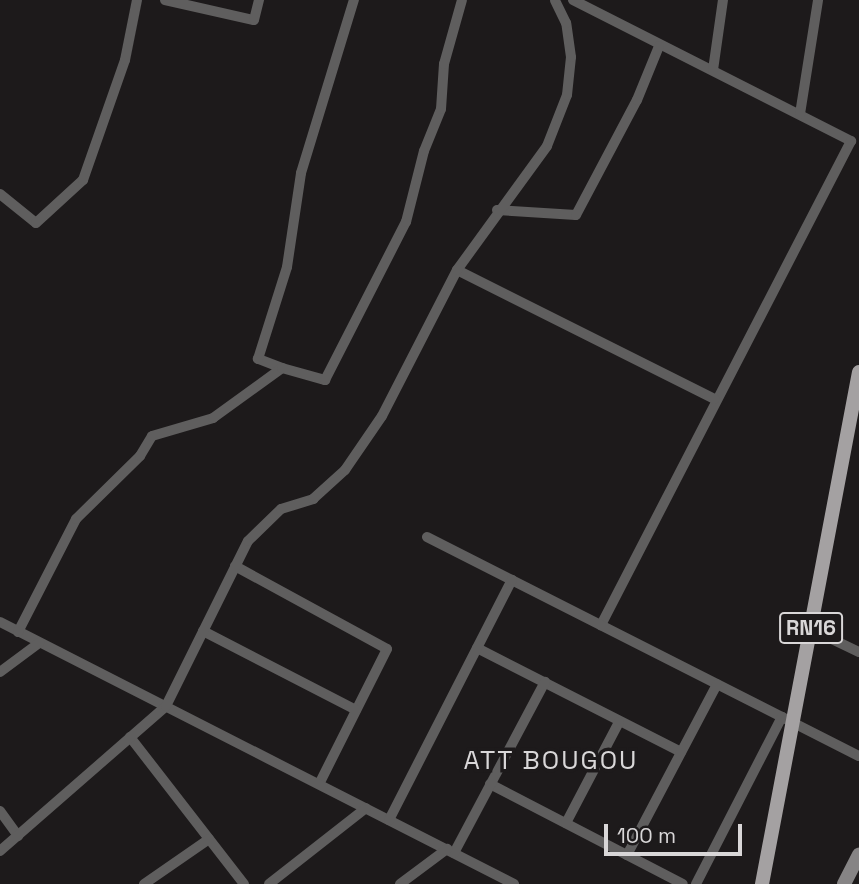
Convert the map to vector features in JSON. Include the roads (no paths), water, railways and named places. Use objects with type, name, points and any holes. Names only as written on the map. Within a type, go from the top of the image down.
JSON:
[{"type":"main road","name":"RN16","points":[[762,884],[788,720],[811,629],[859,372]]},
{"type":"street","points":[[0,194],[36,223],[83,180],[125,60],[137,0]]},
{"type":"street","points":[[166,0],[254,20],[259,0]]},
{"type":"street","points":[[354,0],[301,173],[287,267],[258,359],[325,380],[393,253],[406,222],[424,151],[441,109],[444,64],[462,0]]},
{"type":"street","points":[[0,851],[166,706],[248,541],[281,509],[313,499],[345,470],[382,416],[457,270],[497,210],[547,146],[567,95],[571,57],[566,23],[555,0]]},
{"type":"street","points":[[573,0],[659,47],[713,70],[851,141],[715,399],[601,625]]},
{"type":"street","points":[[713,70],[723,0]]},
{"type":"street","points":[[800,114],[818,0]]},
{"type":"street","points":[[497,210],[576,215],[637,100],[659,47]]},
{"type":"street","points":[[457,270],[715,399]]},
{"type":"street","points":[[18,632],[76,519],[140,456],[152,436],[213,418],[282,368]]},
{"type":"street","points":[[427,537],[859,756]]},
{"type":"street","points":[[235,566],[387,649],[319,784]]},
{"type":"street","points":[[389,820],[512,580]]},
{"type":"street","points":[[0,622],[514,884]]},
{"type":"street","points":[[811,629],[859,652]]},
{"type":"street","points":[[203,631],[356,710]]},
{"type":"street","points":[[0,672],[39,643]]},
{"type":"street","points":[[477,648],[681,752]]},
{"type":"street","points":[[400,884],[450,851],[545,682]]},
{"type":"street","points":[[627,855],[717,684]]},
{"type":"street","points":[[696,884],[788,720]]},
{"type":"street","points":[[566,823],[619,722]]},
{"type":"street","points":[[130,737],[244,884]]},
{"type":"street","points":[[490,784],[683,884]]},
{"type":"street","points":[[270,884],[366,808]]},
{"type":"street","points":[[0,811],[18,836]]},
{"type":"street","points":[[144,884],[209,839]]},
{"type":"street","points":[[850,881],[859,855]]},
{"type":"district","name":"ATT BOUGOU","points":[[551,761]]}]
